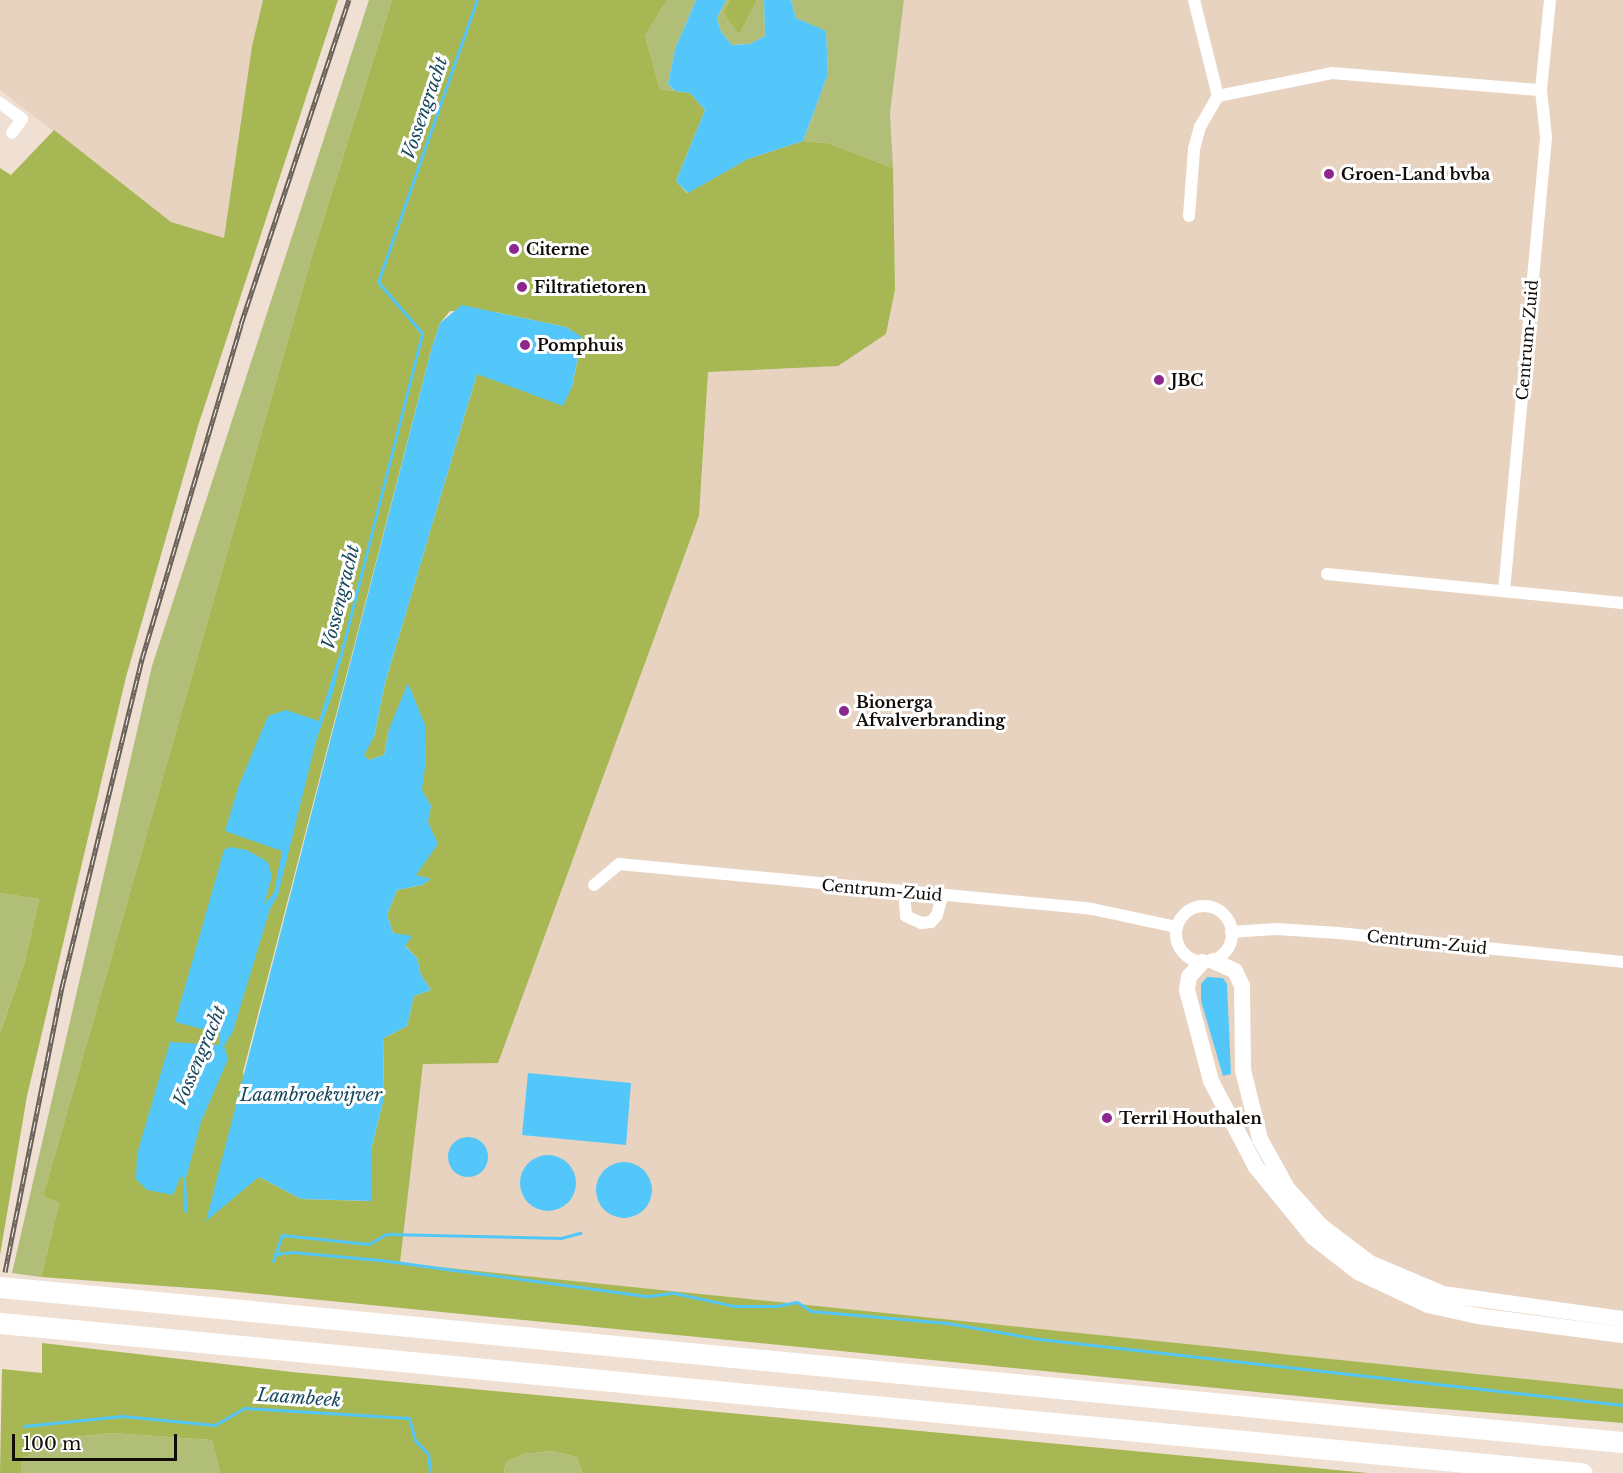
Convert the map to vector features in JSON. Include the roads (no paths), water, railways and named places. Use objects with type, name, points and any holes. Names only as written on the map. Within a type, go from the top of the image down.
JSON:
[{"type":"highway","points":[[0,1287],[1623,1442]]},
{"type":"highway","points":[[0,1323],[1582,1473]]},
{"type":"street","points":[[1189,216],[1194,149],[1200,127],[1218,96],[1194,0]]},
{"type":"street","name":"Centrum-Zuid","points":[[1504,591],[1546,137],[1541,90],[1550,0]]},
{"type":"street","points":[[1218,96],[1342,72],[1541,90]]},
{"type":"street","points":[[0,103],[22,120],[12,133]]},
{"type":"street","points":[[1327,574],[1623,603]]},
{"type":"street","name":"Centrum-Zuid","points":[[594,885],[620,864],[1092,909],[1177,927]]},
{"type":"street","points":[[904,892],[906,916],[921,923],[931,922],[937,915],[942,896]]},
{"type":"street","points":[[1623,1319],[1443,1294],[1370,1263],[1321,1226],[1287,1188],[1260,1139],[1243,1070],[1242,986],[1235,971],[1208,961],[1191,959],[1180,950],[1177,927],[1190,910],[1205,907],[1226,918],[1231,932],[1228,948],[1208,961],[1189,977],[1187,990],[1211,1081],[1256,1167],[1313,1238],[1358,1272],[1428,1305],[1478,1316],[1623,1335]]},
{"type":"street","name":"Centrum-Zuid","points":[[1231,932],[1318,932],[1623,962]]},
{"type":"water","points":[[696,0],[726,0],[717,18],[721,32],[732,45],[750,44],[765,36],[764,0],[791,0],[796,18],[826,31],[828,74],[803,141],[748,159],[688,193],[676,181],[705,110],[690,93],[675,91],[668,84],[675,49]]},
{"type":"water","name":"Laambroekvijver","points":[[462,305],[566,327],[582,337],[572,387],[563,406],[477,374],[385,683],[374,737],[364,755],[369,760],[384,755],[389,729],[408,683],[425,725],[426,760],[422,790],[431,806],[428,822],[438,844],[416,875],[431,879],[422,885],[397,890],[387,915],[393,933],[412,936],[405,946],[417,958],[421,975],[431,990],[414,996],[407,1026],[384,1038],[383,1102],[371,1150],[371,1201],[301,1199],[259,1177],[206,1221],[432,347],[440,323]]},
{"type":"water","points":[[338,658],[341,659],[334,689],[316,741],[278,895],[270,909],[233,1031],[224,1046],[228,1059],[201,1122],[187,1175],[180,1178],[173,1195],[147,1190],[136,1179],[137,1154],[170,1042],[220,1045],[219,1033],[175,1022],[224,850],[229,847],[247,850],[268,862],[272,877],[264,904],[274,893],[282,851],[225,831],[239,785],[268,716],[286,710],[319,721]]},
{"type":"water","points":[[1207,977],[1223,978],[1227,984],[1231,1074],[1223,1076],[1201,1001],[1201,984]]},
{"type":"water","points":[[528,1073],[631,1083],[626,1145],[522,1135]]},
{"type":"water","points":[[468,1137],[482,1143],[488,1157],[482,1171],[468,1177],[454,1171],[448,1157],[454,1143]]},
{"type":"water","points":[[548,1155],[559,1157],[568,1163],[574,1172],[576,1183],[574,1194],[568,1203],[559,1209],[548,1211],[537,1209],[528,1203],[522,1194],[520,1183],[522,1172],[528,1163],[537,1157]]},
{"type":"water","points":[[624,1162],[635,1164],[644,1170],[650,1179],[652,1190],[650,1201],[644,1210],[635,1216],[624,1218],[613,1216],[604,1210],[598,1201],[596,1190],[598,1179],[604,1170],[613,1164]]},
{"type":"waterway","name":"Vossengracht","points":[[339,662],[422,333],[378,282],[477,0]]},
{"type":"waterway","name":"Vossengracht","points":[[184,1174],[185,1211]]},
{"type":"waterway","points":[[273,1261],[282,1235],[369,1244],[386,1234],[561,1238],[580,1233]]},
{"type":"waterway","points":[[275,1254],[292,1252],[380,1260],[648,1296],[674,1293],[734,1306],[776,1306],[797,1302],[811,1311],[947,1323],[1039,1339],[1623,1405]]},
{"type":"waterway","name":"Laambeek","points":[[24,1426],[122,1416],[215,1425],[244,1408],[409,1418],[415,1440],[428,1454],[430,1471]]},
{"type":"railway","points":[[5,1272],[62,987],[142,659],[241,324],[349,0]]},
{"type":"place","name":"Groen-Land bvba","points":[[1329,174]]},
{"type":"place","name":"Citerne","points":[[514,249]]},
{"type":"place","name":"Filtratietoren","points":[[522,287]]},
{"type":"place","name":"Pomphuis","points":[[525,345]]},
{"type":"place","name":"JBC","points":[[1159,380]]},
{"type":"place","name":"Bionerga Afvalverbranding","points":[[844,711]]},
{"type":"place","name":"Terril Houthalen","points":[[1107,1118]]}]
